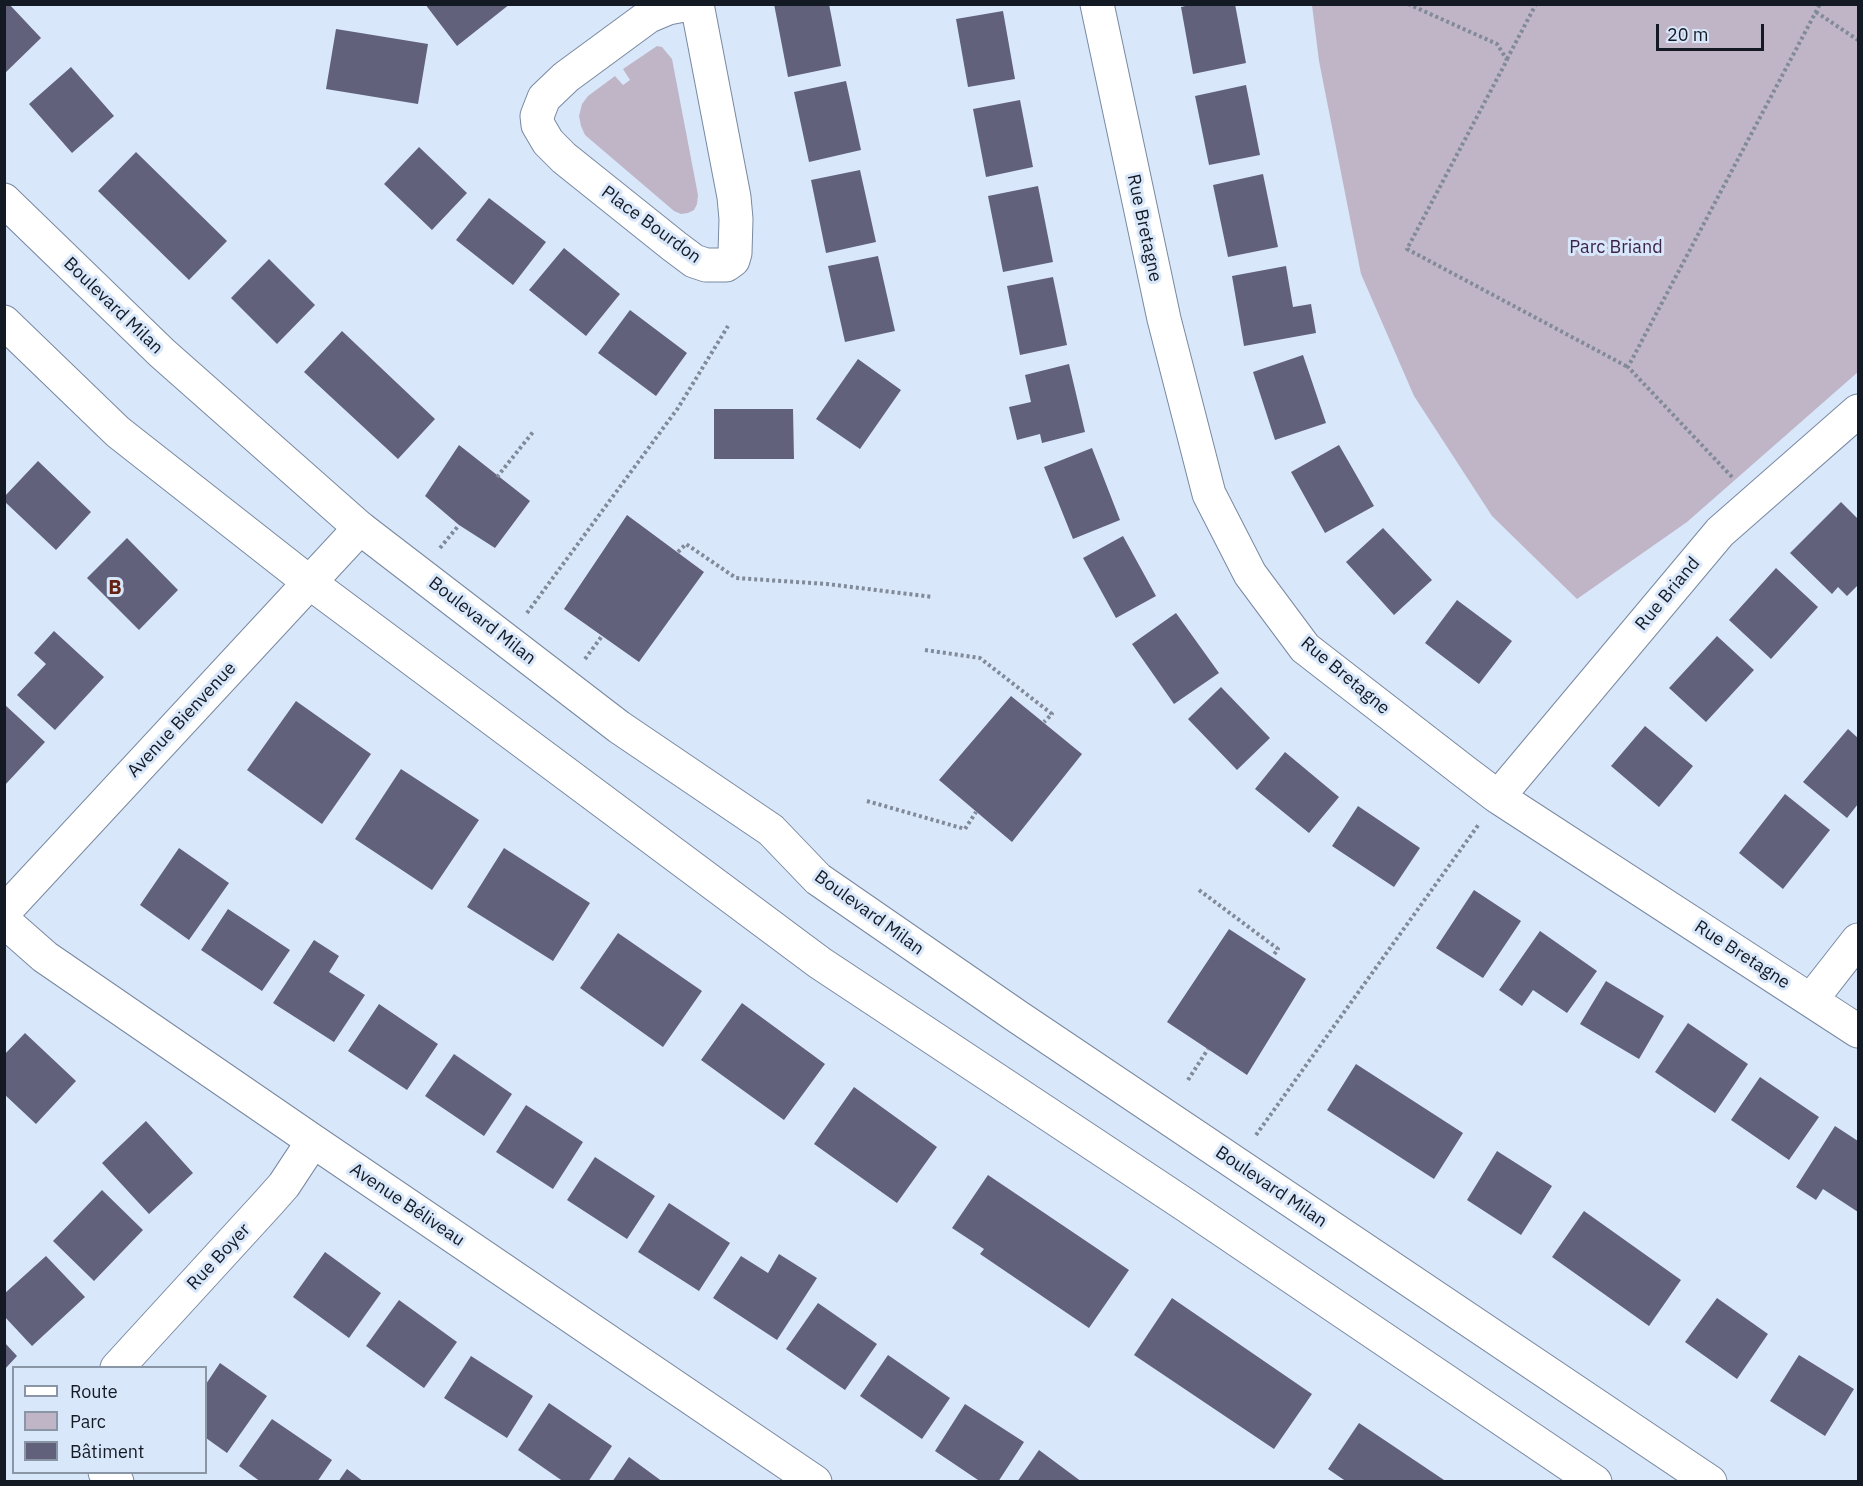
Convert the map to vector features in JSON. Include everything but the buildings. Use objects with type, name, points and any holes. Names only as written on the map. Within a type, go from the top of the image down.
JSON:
[{"type":"street","name":"Place Bourdon","points":[[689,4],[668,8],[649,16],[566,76],[544,98],[539,107],[538,125],[548,142],[564,158],[694,261],[706,265],[726,265],[733,260],[735,253],[736,219],[697,4]]},
{"type":"street","name":"Rue Bretagne","points":[[1096,4],[1164,319],[1209,494],[1250,574],[1305,648],[1498,796],[1858,1031]]},
{"type":"street","name":"Boulevard Milan","points":[[4,200],[162,353],[360,528],[619,727],[771,830],[818,879],[1018,1017],[1710,1482]]},
{"type":"street","points":[[4,322],[118,432],[309,582],[820,963],[1193,1210],[1595,1482]]},
{"type":"street","name":"Rue Briand","points":[[1498,796],[1720,532],[1858,411]]},
{"type":"street","name":"Avenue Bienvenue","points":[[4,912],[360,528]]},
{"type":"street","name":"Avenue Béliveau","points":[[4,921],[45,957],[815,1482]]},
{"type":"street","points":[[1811,1000],[1858,940]]},
{"type":"street","name":"Rue Boyer","points":[[119,1366],[269,1203],[284,1185],[313,1141]]},
{"type":"path","points":[[1408,4],[1497,44],[1507,60]]},
{"type":"path","points":[[1536,4],[1407,249],[1628,367],[1755,501]]},
{"type":"path","points":[[1628,367],[1820,4]]},
{"type":"path","points":[[1816,12],[1858,40]]},
{"type":"path","points":[[526,614],[678,408],[728,326]]},
{"type":"path","points":[[497,477],[533,432]]},
{"type":"path","points":[[439,549],[459,525]]},
{"type":"path","points":[[678,552],[686,544],[736,578],[933,597]]},
{"type":"path","points":[[579,667],[602,636]]},
{"type":"path","points":[[925,650],[980,657],[1052,714],[1044,722]]},
{"type":"path","points":[[1235,1163],[1498,796]]},
{"type":"path","points":[[867,801],[965,829],[976,812]]},
{"type":"path","points":[[1199,890],[1278,949],[1273,956]]},
{"type":"path","points":[[1188,1080],[1208,1049]]},
{"type":"green space","name":"Parc Briand","points":[[1312,5],[1858,5],[1858,372],[1687,522],[1577,599],[1492,516],[1414,396],[1361,274],[1319,61]]},
{"type":"green space","points":[[657,46],[662,47],[672,59],[698,195],[694,210],[688,213],[681,214],[674,211],[585,135],[579,116],[582,104],[588,96],[615,76],[623,85],[630,80],[623,69]]},
{"type":"district","name":"B","points":[[115,588]]}]
